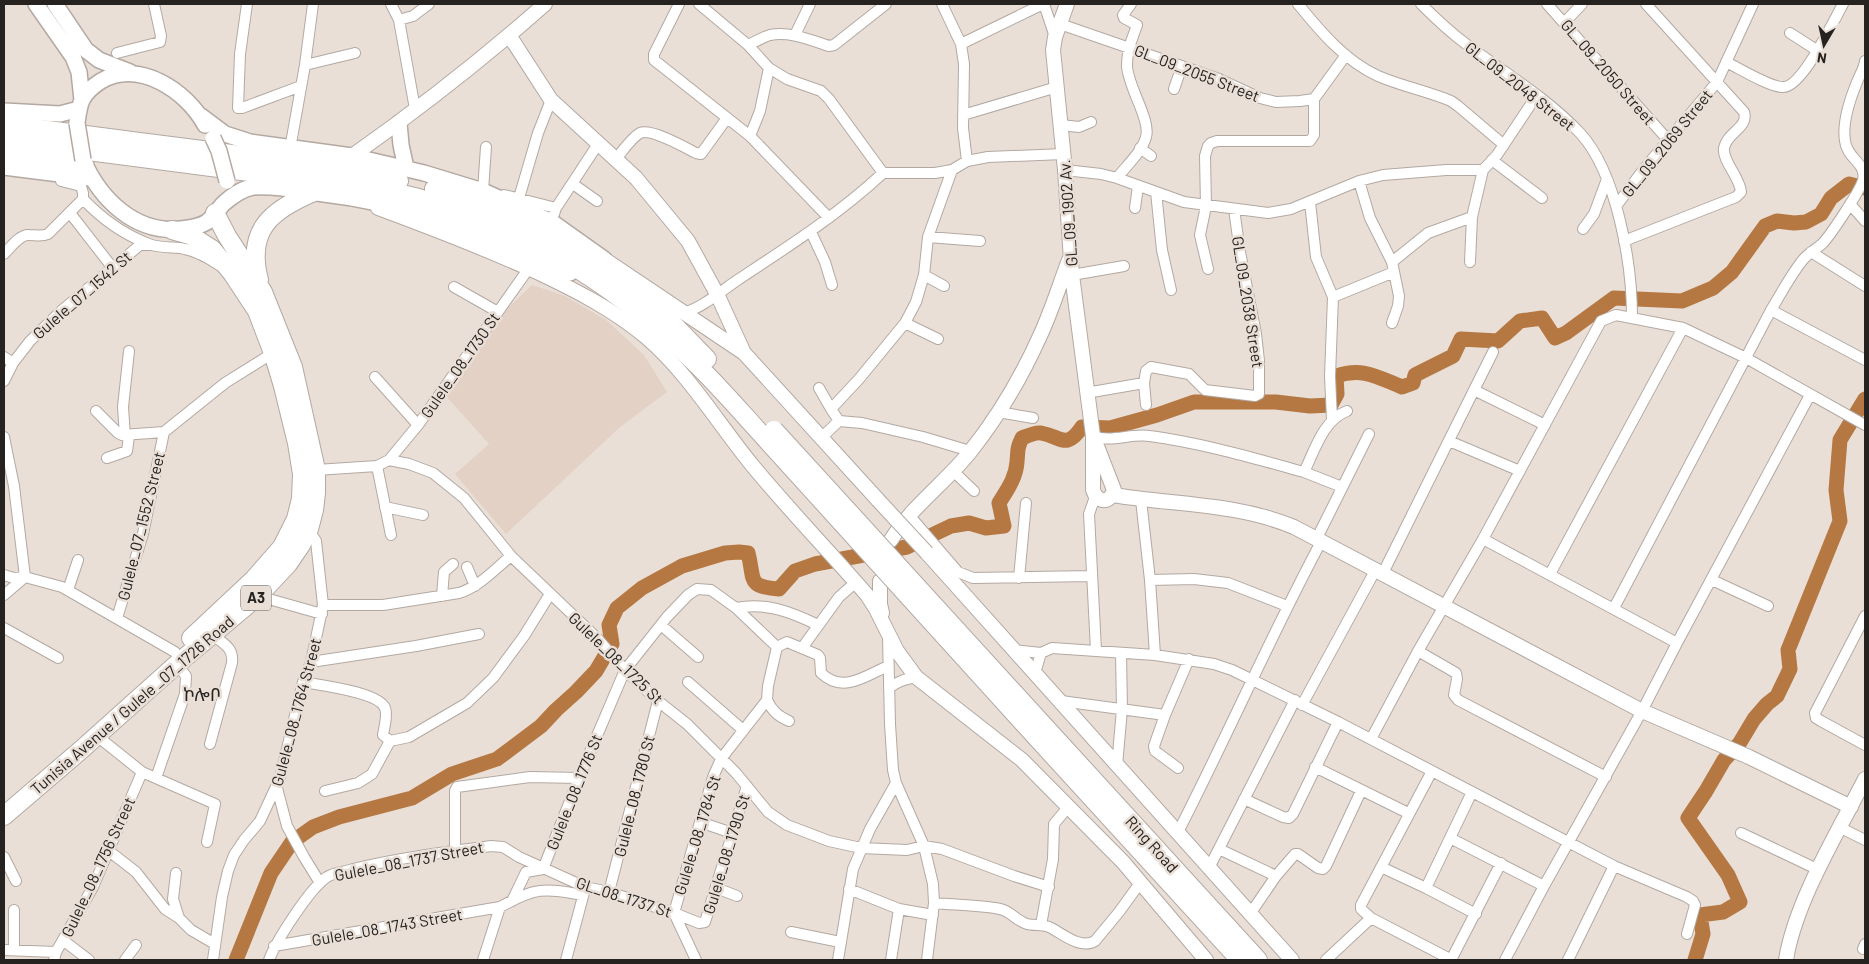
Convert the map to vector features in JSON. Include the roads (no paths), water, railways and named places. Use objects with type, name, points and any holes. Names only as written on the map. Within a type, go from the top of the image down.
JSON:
[{"type":"highway","points":[[4,124],[346,170],[436,190],[496,211],[572,249],[635,299]]},
{"type":"highway","points":[[4,140],[386,190],[415,196],[471,215],[546,250],[635,299]]},
{"type":"highway","name":"A3","points":[[263,292],[255,262],[255,246],[261,230],[273,215],[293,201],[314,192]]},
{"type":"highway","name":"Tunisia Avenue / Gulele _07_1726 Road","points":[[4,805],[208,630],[314,510],[316,470],[293,366],[263,292],[227,236],[219,209]]},
{"type":"highway","name":"Tunisia Avenue / Gulele _07_1726 Road","points":[[172,230],[190,235],[212,249],[232,273],[257,311],[274,353],[297,443],[302,474],[301,545],[288,564],[258,596],[208,630]]},
{"type":"highway","points":[[604,259],[635,299],[694,362],[769,434],[1042,733]]},
{"type":"highway","name":"Tunisia Avenue / Gulele _07_1726 Road","points":[[4,816],[97,736],[176,658]]},
{"type":"highway","name":"Ring Road","points":[[1042,733],[1240,960]]},
{"type":"highway","name":"Ring Road","points":[[1042,733],[1258,960]]},
{"type":"main road","points":[[36,4],[73,56],[79,72],[79,111],[87,168],[109,200],[130,218],[153,228],[172,230],[198,226],[207,221],[234,195],[252,187],[343,196],[392,205],[458,224],[635,299]]},
{"type":"main road","points":[[55,4],[86,50],[99,60],[166,84],[220,131],[236,138],[290,148],[352,156],[406,168],[483,191],[554,215],[604,259]]},
{"type":"main road","points":[[79,111],[87,92],[107,78],[119,74],[136,74]]},
{"type":"main road","points":[[4,111],[60,114],[79,111]]},
{"type":"main road","points":[[201,116],[219,151],[227,181],[219,209]]},
{"type":"main road","points":[[400,123],[401,145],[406,168]]},
{"type":"main road","points":[[4,152],[87,168]]},
{"type":"main road","points":[[4,167],[87,168]]},
{"type":"street","points":[[117,53],[160,42],[162,36],[154,4]]},
{"type":"street","points":[[247,4],[239,61],[238,108],[301,86]]},
{"type":"street","points":[[290,148],[305,65],[313,4]]},
{"type":"street","points":[[391,4],[399,20],[415,109]]},
{"type":"street","points":[[399,20],[413,16],[429,4]]},
{"type":"street","points":[[352,156],[400,123],[545,4]]},
{"type":"street","points":[[679,4],[654,54],[654,60],[750,136],[828,218]]},
{"type":"street","points":[[699,4],[748,45],[769,68],[787,80],[821,91],[829,99],[883,173]]},
{"type":"street","points":[[795,35],[810,4]]},
{"type":"street","points":[[748,45],[770,35],[795,35],[829,46],[834,45],[886,4]]},
{"type":"street","points":[[942,4],[961,44],[964,64],[964,145],[967,161]]},
{"type":"street","points":[[961,44],[1044,4],[1057,30]]},
{"type":"street","name":"GL_09_1902 Av.","points":[[1067,4],[1057,30],[1053,50],[1065,170],[1072,275],[1092,430]]},
{"type":"street","points":[[1116,178],[1145,140],[1146,129],[1127,68],[1128,47],[1137,25],[1124,18],[1123,15],[1132,4]]},
{"type":"street","points":[[1298,4],[1316,26],[1346,55],[1380,77],[1451,101],[1504,145]]},
{"type":"street","name":"GL_09_2048 Street","points":[[1421,4],[1452,33],[1537,95],[1582,135],[1607,179],[1617,205],[1631,284],[1632,317]]},
{"type":"street","name":"GL_09_2050 Street","points":[[1547,4],[1668,140]]},
{"type":"street","points":[[1565,22],[1582,4]]},
{"type":"street","points":[[1624,241],[1736,196],[1741,192],[1740,186],[1724,154],[1724,147],[1728,139],[1744,123],[1746,118],[1744,112],[1646,4]]},
{"type":"street","points":[[1726,62],[1776,86],[1785,87],[1792,84],[1818,51],[1843,4]]},
{"type":"street","name":"GL_09_2069 Street","points":[[1617,205],[1717,82],[1750,5]]},
{"type":"street","name":"GL_09_2055 Street","points":[[1057,30],[1128,47],[1219,79],[1260,98],[1276,102],[1300,102],[1314,99]]},
{"type":"street","points":[[1790,33],[1818,51]]},
{"type":"street","points":[[509,35],[551,100],[636,178],[688,241],[717,294],[744,353]]},
{"type":"street","points":[[305,65],[354,54]]},
{"type":"street","points":[[1208,269],[1200,235],[1206,206],[1205,156],[1208,146],[1211,143],[1310,141],[1314,135],[1314,99],[1346,55]]},
{"type":"street","points":[[1614,608],[1771,310],[1802,260],[1823,243],[1853,200],[1863,181],[1864,171],[1862,166],[1852,158],[1846,149],[1844,130],[1857,81],[1864,68],[1865,61]]},
{"type":"street","points":[[1174,89],[1182,66]]},
{"type":"street","points":[[750,136],[760,111],[769,68]]},
{"type":"street","points":[[963,115],[1057,87]]},
{"type":"street","points":[[1470,262],[1472,217],[1483,170],[1504,145],[1537,95]]},
{"type":"street","points":[[519,198],[538,133],[551,100]]},
{"type":"street","points":[[615,160],[639,134],[645,132],[701,154],[727,118]]},
{"type":"street","points":[[1061,125],[1079,127],[1091,122]]},
{"type":"street","points":[[486,147],[483,191],[519,198],[554,215],[598,144]]},
{"type":"street","points":[[1140,148],[1151,156]]},
{"type":"street","points":[[684,313],[701,306],[811,232],[860,194],[883,173],[935,173],[952,170],[967,161],[988,157],[1012,154],[1063,154]]},
{"type":"street","points":[[1492,160],[1542,198]]},
{"type":"street","points":[[832,409],[905,323],[916,302],[924,275],[928,237],[952,170]]},
{"type":"street","points":[[1065,170],[1101,174],[1116,178],[1184,202],[1268,213],[1282,212],[1359,181],[1383,175],[1446,170],[1483,170]]},
{"type":"street","points":[[4,173],[69,182],[81,186],[83,199],[94,211],[118,228],[150,245],[182,248],[198,253],[232,273]]},
{"type":"street","points":[[1583,229],[1594,214],[1607,179]]},
{"type":"street","points":[[1359,181],[1370,218],[1393,267],[1399,296],[1398,306],[1392,323]]},
{"type":"street","points":[[572,184],[597,201]]},
{"type":"street","points":[[1135,208],[1138,186]]},
{"type":"street","points":[[1156,192],[1162,250],[1171,290]]},
{"type":"street","points":[[343,196],[438,230],[529,268],[591,299],[645,336],[666,355],[692,385],[720,425],[792,512],[856,582],[876,589],[876,609],[897,651],[916,677],[1022,760],[1069,806],[1140,883],[1206,960]]},
{"type":"street","points":[[4,254],[26,234],[43,237],[48,234],[83,199]]},
{"type":"street","points":[[1853,200],[1865,221]]},
{"type":"street","points":[[1304,472],[1332,415],[1330,376],[1333,297],[1316,257],[1310,202]]},
{"type":"street","name":"GL_09_2038 Street","points":[[1144,383],[1146,371],[1151,367],[1189,374],[1205,390],[1255,396],[1259,394],[1259,361],[1256,334],[1240,252],[1234,209]]},
{"type":"street","points":[[70,212],[112,267]]},
{"type":"street","points":[[1333,297],[1393,267],[1428,233],[1472,217]]},
{"type":"street","points":[[811,232],[825,262],[832,285]]},
{"type":"street","points":[[928,237],[980,241]]},
{"type":"street","name":"Gulele_07_1542 St","points":[[4,381],[13,363],[36,335],[112,267],[140,245],[150,245]]},
{"type":"street","points":[[1810,252],[1865,286]]},
{"type":"street","points":[[891,540],[909,515],[953,472],[998,412],[1039,338],[1071,256]]},
{"type":"street","points":[[604,259],[744,353],[1013,650],[1061,700],[1177,834],[1292,960]]},
{"type":"street","points":[[1072,275],[1124,266]]},
{"type":"street","name":"Gulele_08_1730 St","points":[[389,460],[418,425],[529,268]]},
{"type":"street","points":[[924,275],[944,286]]},
{"type":"street","points":[[454,287],[498,312]]},
{"type":"street","points":[[1771,310],[1865,360]]},
{"type":"street","points":[[1371,739],[1418,651],[1483,539],[1601,320],[1616,315],[1682,328],[1746,358],[1858,421]]},
{"type":"street","points":[[905,323],[938,339]]},
{"type":"street","points":[[1550,574],[1682,328]]},
{"type":"street","points":[[107,458],[127,451],[123,407],[129,351]]},
{"type":"street","points":[[1209,868],[1244,799],[1299,703],[1379,571],[1449,441],[1492,352]]},
{"type":"street","points":[[96,411],[118,433],[127,436],[164,432],[226,383],[274,353]]},
{"type":"street","points":[[4,358],[13,363]]},
{"type":"street","points":[[375,377],[418,425]]},
{"type":"street","points":[[1086,393],[1144,383],[1146,405]]},
{"type":"street","points":[[819,388],[839,421]]},
{"type":"street","points":[[1474,390],[1545,424]]},
{"type":"street","points":[[1505,960],[1568,842],[1642,711],[1810,395]]},
{"type":"street","points":[[1332,415],[1347,411]]},
{"type":"street","points":[[998,412],[1033,418]]},
{"type":"street","points":[[821,438],[839,421],[862,423],[923,437],[970,451]]},
{"type":"street","points":[[1092,430],[1101,439],[1145,435],[1185,441],[1304,472],[1342,487]]},
{"type":"street","points":[[1092,430],[1112,489],[1107,500],[1100,500],[1094,491]]},
{"type":"street","points":[[1092,430],[1094,491],[1089,514],[1096,650]]},
{"type":"street","name":"Gulele_07_1552 Street","points":[[118,618],[143,534],[164,432]]},
{"type":"street","points":[[1177,834],[1217,757],[1252,678],[1369,434]]},
{"type":"street","points":[[4,437],[14,486],[25,578]]},
{"type":"street","points":[[1449,441],[1520,471]]},
{"type":"street","points":[[316,470],[377,466],[389,460]]},
{"type":"street","name":"Gulele_08_1725 St","points":[[389,460],[409,464],[433,473],[464,498],[510,556],[597,638],[625,670],[658,701],[687,724],[747,786],[768,812],[787,825],[829,841],[861,848],[907,850],[924,846]]},
{"type":"street","points":[[377,466],[391,535]]},
{"type":"street","points":[[953,472],[974,491]]},
{"type":"street","points":[[1112,489],[1141,500],[1216,506],[1274,519],[1319,539],[1642,711],[1749,757],[1851,807]]},
{"type":"street","points":[[1141,500],[1150,580],[1155,655]]},
{"type":"street","points":[[1019,578],[1026,503]]},
{"type":"street","points":[[385,507],[423,515]]},
{"type":"street","points":[[909,515],[962,575],[973,578],[1092,576]]},
{"type":"street","name":"Gulele_08_1764 Street","points":[[213,960],[225,884],[234,856],[244,840],[260,821],[277,788],[288,751],[303,682],[311,662],[323,609],[316,541],[302,524]]},
{"type":"street","points":[[1483,539],[1677,642]]},
{"type":"street","points":[[258,596],[323,609],[383,604],[442,596],[459,593],[475,586],[510,556]]},
{"type":"street","points":[[68,590],[78,560]]},
{"type":"street","points":[[442,596],[444,572],[453,564]]},
{"type":"street","points":[[468,567],[475,586]]},
{"type":"street","points":[[4,575],[62,587],[118,618],[176,658],[186,676],[184,694],[156,778]]},
{"type":"street","points":[[4,595],[25,578]]},
{"type":"street","points":[[1150,580],[1194,579],[1219,582],[1242,588],[1287,606]]},
{"type":"street","points":[[1712,580],[1768,606]]},
{"type":"street","points":[[802,648],[839,597],[856,582]]},
{"type":"street","name":"Gulele_08_1776 St","points":[[512,900],[526,872],[543,868],[625,670],[688,595],[697,589],[711,590],[736,608],[777,647]]},
{"type":"street","points":[[325,792],[358,783],[372,774],[390,741],[408,737],[467,703],[493,678],[524,636],[550,594]]},
{"type":"street","points":[[736,608],[769,606],[818,625]]},
{"type":"street","points":[[1865,616],[1815,713],[1816,718],[1865,745]]},
{"type":"street","points":[[661,625],[698,657]]},
{"type":"street","points":[[4,628],[58,658]]},
{"type":"street","points":[[208,630],[229,648],[232,654],[232,663],[210,744]]},
{"type":"street","points":[[311,662],[416,646],[478,634]]},
{"type":"street","points":[[888,634],[888,666],[892,686],[890,724],[896,783],[924,846],[933,884],[934,903],[927,960]]},
{"type":"street","points":[[789,721],[777,715],[767,700],[768,686],[777,647],[787,642],[818,654],[821,673],[837,684],[848,683],[888,666]]},
{"type":"street","points":[[1035,673],[1041,653],[1046,649],[1052,648],[1096,650],[1189,659],[1214,664],[1252,678],[1614,866],[1693,901],[1694,911],[1687,934]]},
{"type":"street","points":[[1013,650],[1041,653]]},
{"type":"street","points":[[1418,651],[1456,673],[1457,679],[1454,695],[1458,700],[1606,777]]},
{"type":"street","points":[[1117,766],[1122,708],[1121,653]]},
{"type":"street","points":[[1178,768],[1155,751],[1154,746],[1189,659]]},
{"type":"street","points":[[892,686],[905,679],[916,677]]},
{"type":"street","points":[[303,682],[349,690],[369,696],[383,705],[386,711],[383,735],[390,741]]},
{"type":"street","points":[[688,682],[743,730]]},
{"type":"street","name":"Gulele_08_1784 St","points":[[674,912],[713,777],[720,759],[767,700]]},
{"type":"street","points":[[1061,700],[1165,715]]},
{"type":"street","name":"Gulele_08_1780 St","points":[[609,892],[658,701]]},
{"type":"street","points":[[1244,799],[1289,818],[1293,814],[1338,722]]},
{"type":"street","points":[[97,736],[142,772],[215,804],[207,842]]},
{"type":"street","points":[[1315,767],[1408,813]]},
{"type":"street","points":[[1432,771],[1408,813],[1361,905],[1361,910],[1371,918],[1451,960],[1501,863]]},
{"type":"street","name":"Gulele_08_1756 Street","points":[[55,956],[93,887],[142,772]]},
{"type":"street","points":[[455,851],[455,791],[457,787],[530,777],[579,778]]},
{"type":"street","points":[[1786,960],[1789,944],[1802,906],[1865,780]]},
{"type":"street","points":[[838,960],[853,870],[870,828],[896,783]]},
{"type":"street","name":"Gulele_08_1790 St","points":[[705,922],[747,786]]},
{"type":"street","points":[[277,788],[288,826],[320,883]]},
{"type":"street","points":[[1250,914],[1276,876],[1295,854],[1298,854],[1318,868],[1323,869],[1326,866],[1361,790]]},
{"type":"street","points":[[1426,888],[1472,792]]},
{"type":"street","points":[[1041,925],[1053,859],[1054,824],[1069,806]]},
{"type":"street","points":[[700,822],[732,833]]},
{"type":"street","points":[[1841,828],[1865,840]]},
{"type":"street","points":[[1741,833],[1819,870]]},
{"type":"street","points":[[1450,838],[1544,886]]},
{"type":"street","name":"Gulele_08_1737 Street","points":[[269,960],[274,946],[303,904],[320,883],[330,875],[365,866],[491,846],[503,847],[543,868]]},
{"type":"street","points":[[924,846],[942,849],[1049,887]]},
{"type":"street","points":[[1219,849],[1276,876]]},
{"type":"street","points":[[109,851],[136,872],[165,909],[179,918],[191,930],[215,944]]},
{"type":"street","points":[[4,857],[16,881]]},
{"type":"street","points":[[1568,960],[1614,866]]},
{"type":"street","points":[[1381,867],[1476,914]]},
{"type":"street","name":"GL_08_1737 St","points":[[543,868],[584,891],[609,892],[674,912],[699,923],[705,922]]},
{"type":"street","points":[[176,874],[173,898],[179,918]]},
{"type":"street","points":[[934,903],[1000,909],[1011,913],[1024,923],[1033,926],[1046,926],[1063,936],[1090,944],[1095,941],[1114,918],[1140,883]]},
{"type":"street","points":[[716,888],[737,896]]},
{"type":"street","points":[[483,960],[500,907],[532,892],[546,889],[584,891],[570,960]]},
{"type":"street","points":[[849,889],[899,909],[933,915]]},
{"type":"street","name":"Gulele_08_1743 Street","points":[[274,946],[500,907]]},
{"type":"street","points":[[891,960],[899,909]]},
{"type":"street","points":[[14,910],[9,950],[55,956]]},
{"type":"street","points":[[674,912],[696,960]]},
{"type":"street","points":[[1326,960],[1371,918]]},
{"type":"street","points":[[791,932],[840,942]]},
{"type":"street","points":[[64,941],[89,960]]},
{"type":"street","points":[[124,960],[136,945]]},
{"type":"waterway","points":[[236,960],[271,873],[292,842],[313,827],[339,817],[412,798],[452,774],[497,759],[541,726],[596,671],[612,644],[609,625],[617,608],[642,588],[682,566],[725,553],[748,553],[752,575],[757,584],[779,589],[795,571],[815,564],[907,547],[951,526],[969,523],[986,528],[1004,526],[999,503],[1011,484],[1015,473],[1020,441],[1029,435],[1041,433],[1068,440],[1077,434],[1082,427],[1110,428],[1194,402],[1276,402],[1310,406],[1331,405],[1337,394],[1336,376],[1346,373],[1370,374],[1402,387],[1413,383],[1415,375],[1453,356],[1461,339],[1498,341],[1520,321],[1542,318],[1555,338],[1566,333],[1614,298],[1682,301],[1713,288],[1732,272],[1765,226],[1777,221],[1806,222],[1821,214],[1831,198],[1849,184],[1865,188]]},
{"type":"waterway","points":[[1695,960],[1703,934],[1700,915],[1723,912],[1740,902],[1728,875],[1688,818],[1724,760],[1739,744],[1754,719],[1777,696],[1790,669],[1788,650],[1840,521],[1836,490],[1840,440],[1865,399]]},
{"type":"district","name":"ኮሎቦ","points":[[202,695]]}]
